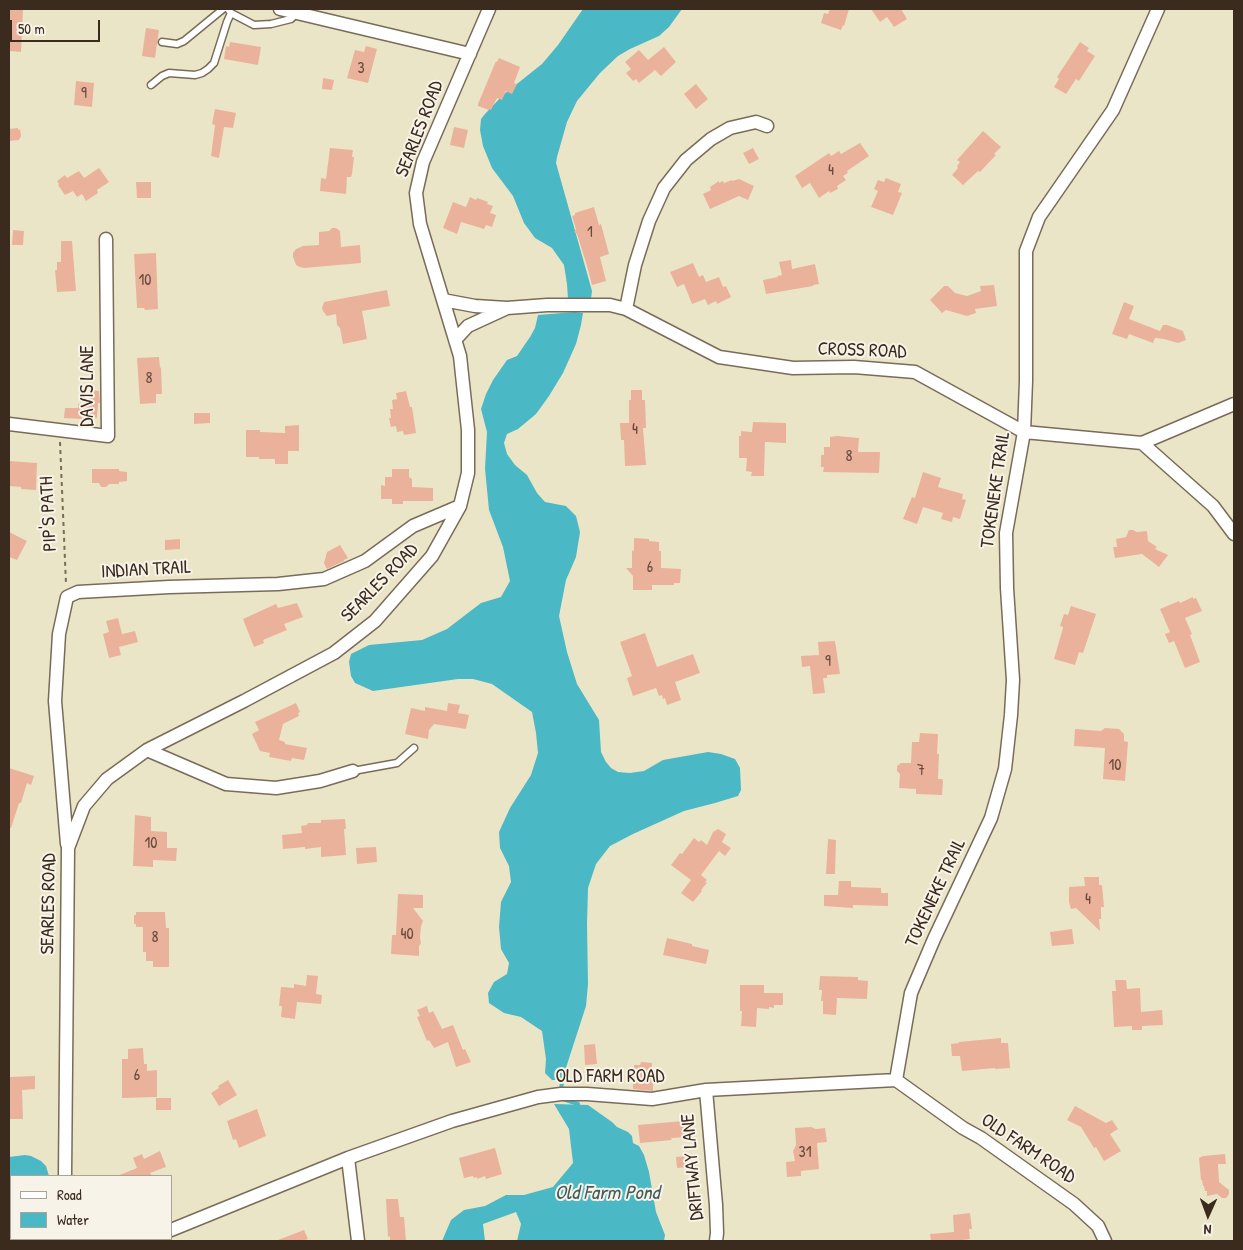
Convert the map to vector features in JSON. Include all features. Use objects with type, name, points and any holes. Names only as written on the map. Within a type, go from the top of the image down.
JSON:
[{"type":"street","points":[[280,9],[470,54]]},
{"type":"street","name":"SEARLES ROAD","points":[[65,1175],[68,848],[84,806],[107,779],[147,750],[334,653],[375,621],[432,556],[460,506],[468,473],[468,430],[460,356],[420,224],[416,193],[423,162],[489,9]]},
{"type":"street","name":"TOKENEKE TRAIL","points":[[896,1080],[911,993],[934,939],[991,818],[1005,769],[1012,715],[1013,680],[1007,588],[1006,533],[1024,432],[1026,251],[1038,217],[1113,110],[1158,9]]},
{"type":"street","points":[[626,309],[635,265],[648,221],[664,188],[686,160],[712,138],[730,128],[756,122],[767,126]]},
{"type":"street","name":"DAVIS LANE","points":[[9,424],[108,436],[106,239]]},
{"type":"street","name":"CROSS ROAD","points":[[443,300],[475,306],[507,308],[547,305],[610,305],[626,309],[719,357],[793,368],[854,367],[914,372],[1024,432],[1142,443],[1234,404]]},
{"type":"street","name":"CROSS ROAD","points":[[455,340],[468,326],[507,308]]},
{"type":"street","points":[[1142,443],[1212,506],[1234,534]]},
{"type":"street","name":"INDIAN TRAIL","points":[[67,597],[78,592],[278,584],[324,579],[365,561],[413,526],[460,506]]},
{"type":"street","points":[[67,597],[59,634],[55,701],[68,848]]},
{"type":"street","points":[[147,750],[226,784],[276,788],[320,781],[353,771]]},
{"type":"street","name":"OLD FARM ROAD","points":[[172,1230],[348,1158],[452,1121],[538,1097],[561,1094],[587,1094],[652,1099],[706,1090],[896,1080],[1074,1204],[1098,1226],[1104,1241]]},
{"type":"street","name":"DRIFTWAY LANE","points":[[706,1090],[716,1205],[716,1241]]},
{"type":"street","points":[[348,1158],[358,1241]]},
{"type":"lane","points":[[162,42],[177,44],[184,41],[223,9]]},
{"type":"lane","points":[[151,85],[169,73],[195,74],[202,73],[208,69],[214,63],[230,11],[254,25],[271,24],[291,19],[297,13]]},
{"type":"lane","points":[[353,771],[397,763],[414,748]]},
{"type":"path","name":"PIP'S PATH","points":[[59,430],[67,597]]},
{"type":"water","points":[[583,9],[682,9],[669,27],[659,36],[618,56],[600,73],[577,101],[567,122],[556,163],[592,291],[591,299],[568,299],[564,265],[552,248],[535,238],[524,223],[513,196],[492,168],[483,146],[480,130],[481,119],[485,114],[503,95],[542,64]]},
{"type":"water","points":[[583,313],[581,325],[576,344],[563,373],[536,414],[518,429],[507,434],[504,443],[507,454],[515,465],[527,475],[537,493],[545,502],[566,506],[576,516],[580,532],[576,557],[566,580],[559,616],[577,684],[599,720],[601,752],[611,768],[618,772],[630,773],[644,771],[663,760],[708,752],[721,754],[735,759],[740,768],[741,790],[738,796],[684,811],[633,834],[610,846],[596,864],[588,888],[588,984],[586,1006],[562,1080],[552,1080],[545,1073],[546,1059],[542,1031],[521,1017],[504,1013],[489,1003],[488,993],[494,982],[507,974],[509,963],[501,949],[499,927],[501,902],[511,882],[509,866],[500,848],[499,832],[510,808],[531,775],[538,753],[532,712],[492,684],[473,679],[458,679],[373,691],[355,683],[351,676],[349,662],[351,654],[369,645],[422,640],[447,629],[481,603],[501,597],[510,581],[503,547],[489,510],[485,469],[487,432],[481,409],[493,380],[507,360],[517,356],[535,328],[538,315]]},
{"type":"water","name":"Old Farm Pond","points":[[554,1104],[588,1105],[632,1136],[633,1143],[639,1146],[644,1155],[656,1212],[665,1235],[664,1241],[517,1241],[521,1224],[516,1212],[483,1224],[485,1241],[442,1241],[451,1220],[464,1210],[485,1206],[506,1195],[524,1195],[553,1187],[573,1163],[569,1129]]},
{"type":"water","points":[[31,1156],[46,1166],[49,1175],[10,1175],[10,1240],[43,1241],[9,1241],[9,1157]]},
{"type":"building","points":[[9,9],[23,9],[21,52],[9,51]]},
{"type":"building","points":[[830,9],[849,9],[841,30],[821,23],[824,13],[828,14]]},
{"type":"building","points":[[871,9],[901,9],[907,19],[894,27],[887,17],[880,22]]},
{"type":"building","points":[[146,28],[159,30],[155,58],[142,56]]},
{"type":"building","points":[[230,42],[261,47],[258,65],[224,59],[226,46],[229,47]]},
{"type":"building","points":[[1080,42],[1089,48],[1087,51],[1095,56],[1079,81],[1076,79],[1066,94],[1054,87],[1059,79],[1057,77]]},
{"type":"building","points":[[366,46],[377,49],[368,83],[347,78],[355,50],[364,52]]},
{"type":"building","points":[[664,47],[676,62],[661,76],[655,70],[639,83],[636,79],[633,81],[626,73],[631,69],[625,62],[639,50],[648,60]]},
{"type":"building","points":[[499,58],[520,67],[514,83],[517,84],[512,94],[506,91],[502,100],[497,98],[491,110],[489,110],[478,106],[478,104]]},
{"type":"building","points":[[323,78],[334,80],[332,90],[322,89]]},
{"type":"building","points":[[76,81],[94,83],[92,107],[74,105]]},
{"type":"building","points":[[696,84],[708,99],[696,109],[684,94]]},
{"type":"building","points":[[215,109],[236,113],[233,128],[224,127],[219,158],[211,156],[215,125],[212,124]]},
{"type":"building","points":[[454,127],[468,130],[464,148],[450,145]]},
{"type":"building","points":[[18,128],[18,130],[20,129],[21,136],[19,140],[9,141],[9,129]]},
{"type":"building","points":[[983,131],[1001,147],[980,172],[978,171],[963,185],[952,175],[960,162],[957,160]]},
{"type":"building","points":[[860,143],[869,156],[847,171],[848,173],[843,176],[846,180],[837,186],[838,189],[830,193],[829,191],[819,198],[810,183],[802,188],[795,176],[829,153],[831,156],[839,151],[841,154]]},
{"type":"building","points":[[330,148],[353,150],[352,174],[351,177],[347,177],[346,194],[320,191],[321,178],[326,179]]},
{"type":"building","points":[[753,148],[759,159],[749,164],[743,153]]},
{"type":"building","points":[[99,168],[109,182],[86,201],[82,194],[77,197],[73,191],[65,195],[58,185],[57,181],[65,175],[67,178],[79,171],[84,178]]},
{"type":"building","points":[[886,178],[901,184],[898,192],[902,193],[893,215],[871,207],[878,191],[874,189],[878,180],[884,182]]},
{"type":"building","points":[[739,179],[754,186],[748,200],[739,196],[710,209],[703,194],[711,190],[710,187],[719,181],[719,183],[723,181],[724,183]]},
{"type":"building","points":[[136,182],[151,182],[151,198],[137,198]]},
{"type":"building","points":[[470,197],[488,202],[487,204],[493,206],[490,213],[496,215],[492,227],[486,225],[484,229],[461,222],[457,234],[443,228],[453,202],[466,207]]},
{"type":"building","points":[[594,207],[609,254],[600,257],[606,281],[592,285],[577,234],[574,232],[576,229],[572,216],[575,213]]},
{"type":"building","points":[[332,228],[340,231],[341,247],[360,245],[361,263],[304,268],[296,265],[293,253],[296,249],[303,246],[319,245],[319,232],[329,231]]},
{"type":"building","points":[[13,230],[24,231],[23,245],[12,245]]},
{"type":"building","points":[[61,241],[72,241],[76,291],[57,292],[55,270],[57,270],[57,262],[61,262]]},
{"type":"building","points":[[156,253],[158,309],[145,310],[144,308],[137,308],[134,254]]},
{"type":"building","points":[[791,260],[792,269],[815,264],[819,284],[766,294],[763,280],[782,275],[779,262]]},
{"type":"building","points":[[693,263],[699,277],[703,275],[706,282],[719,277],[723,287],[726,286],[731,297],[717,304],[716,301],[708,305],[705,299],[692,304],[684,284],[677,287],[670,272]]},
{"type":"building","points":[[994,285],[997,306],[975,309],[976,313],[967,316],[946,310],[942,313],[930,300],[944,286],[948,286],[955,293],[967,296],[981,291],[980,286]]},
{"type":"building","points":[[387,290],[390,306],[362,311],[367,339],[343,344],[340,328],[337,325],[336,314],[327,316],[322,308],[324,302]]},
{"type":"building","points":[[1124,302],[1134,306],[1129,319],[1160,331],[1163,325],[1167,325],[1183,331],[1186,340],[1178,343],[1155,338],[1153,343],[1129,334],[1127,339],[1112,334]]},
{"type":"building","points":[[159,357],[162,394],[156,394],[156,403],[140,404],[137,358]]},
{"type":"building","points":[[90,390],[99,391],[100,403],[98,403],[97,418],[83,416],[82,419],[64,418],[65,408],[78,408],[78,404],[86,405],[86,402],[89,402]]},
{"type":"building","points":[[631,390],[642,390],[642,400],[645,400],[646,428],[643,428],[646,465],[625,466],[624,440],[621,440],[620,423],[629,423]]},
{"type":"building","points":[[406,391],[410,407],[412,407],[416,433],[404,435],[403,431],[397,432],[396,426],[391,427],[389,418],[391,418],[390,409],[393,409],[392,400],[397,399],[396,393]]},
{"type":"building","points":[[194,413],[210,413],[210,423],[194,424]]},
{"type":"building","points":[[753,422],[786,423],[786,443],[765,442],[764,476],[751,476],[752,472],[746,471],[747,458],[739,458],[739,436],[741,436],[741,431],[752,432]]},
{"type":"building","points":[[299,425],[299,451],[288,451],[288,464],[275,464],[275,459],[246,457],[246,430],[285,433],[285,426]]},
{"type":"building","points":[[830,437],[859,438],[858,452],[880,452],[879,473],[823,472],[824,467],[821,467],[821,455],[824,455],[824,447],[830,447]]},
{"type":"building","points":[[9,461],[37,463],[36,490],[9,486]]},
{"type":"building","points":[[92,469],[119,469],[119,471],[127,472],[127,481],[101,487],[99,483],[92,483]]},
{"type":"building","points":[[392,469],[409,469],[412,487],[433,488],[433,501],[403,501],[403,504],[392,504],[392,499],[381,499],[381,485],[385,486],[385,477],[392,477]]},
{"type":"building","points":[[923,472],[941,478],[938,487],[963,494],[962,499],[966,500],[960,519],[953,517],[952,522],[941,519],[943,513],[923,507],[917,524],[903,519],[912,497],[915,498]]},
{"type":"building","points":[[1129,530],[1137,532],[1147,531],[1148,541],[1157,547],[1155,549],[1168,555],[1159,567],[1142,554],[1115,558],[1113,547],[1117,547],[1116,539],[1126,537]]},
{"type":"building","points":[[9,532],[27,541],[17,560],[9,557]]},
{"type":"building","points":[[634,538],[659,542],[661,568],[681,569],[680,583],[674,583],[674,585],[652,585],[652,590],[633,590],[633,576],[626,568],[632,568]]},
{"type":"building","points":[[180,539],[180,549],[165,550],[165,540]]},
{"type":"building","points":[[340,545],[348,558],[327,569],[324,563],[327,552]]},
{"type":"building","points":[[1193,597],[1193,599],[1196,598],[1202,611],[1185,618],[1200,662],[1185,668],[1174,641],[1169,643],[1165,634],[1170,632],[1160,609]]},
{"type":"building","points":[[297,603],[303,617],[284,624],[287,630],[263,640],[264,643],[254,647],[243,619],[276,604],[278,608]]},
{"type":"building","points":[[1071,606],[1096,614],[1083,653],[1079,652],[1075,665],[1054,659],[1063,628],[1060,626],[1064,614],[1068,615]]},
{"type":"building","points":[[118,618],[122,634],[135,631],[138,642],[119,647],[121,655],[109,658],[103,634],[109,632],[106,621]]},
{"type":"building","points":[[645,633],[657,667],[693,654],[700,673],[675,682],[681,700],[667,705],[665,698],[663,699],[662,695],[659,696],[656,688],[633,696],[627,678],[632,676],[620,642]]},
{"type":"building","points":[[835,641],[840,674],[827,675],[827,678],[823,678],[825,693],[813,694],[810,666],[802,667],[801,656],[819,655],[818,642]]},
{"type":"building","points":[[296,703],[300,712],[298,713],[299,716],[283,724],[279,740],[285,742],[285,744],[307,748],[304,760],[292,758],[291,761],[269,757],[270,753],[260,751],[252,734],[259,730],[255,722]]},
{"type":"building","points":[[448,703],[460,705],[458,713],[469,715],[466,729],[434,724],[429,730],[428,739],[405,734],[411,708],[425,711],[425,707],[447,711]]},
{"type":"building","points":[[1105,728],[1119,729],[1124,734],[1124,741],[1128,742],[1125,781],[1103,779],[1105,748],[1074,746],[1075,729],[1101,731]]},
{"type":"building","points":[[920,733],[938,734],[938,779],[943,781],[942,795],[916,794],[916,789],[899,788],[900,774],[897,771],[897,766],[901,763],[911,763],[912,742],[919,742]]},
{"type":"building","points":[[9,768],[34,776],[31,785],[27,783],[11,828],[9,828]]},
{"type":"building","points":[[135,815],[151,817],[151,831],[167,832],[167,848],[177,848],[176,861],[153,860],[153,867],[133,866]]},
{"type":"building","points":[[345,819],[346,855],[321,857],[321,847],[283,849],[282,835],[302,833],[301,826],[308,823],[321,823],[321,820]]},
{"type":"building","points":[[718,829],[726,834],[722,842],[731,848],[725,856],[719,851],[701,875],[707,880],[705,882],[707,883],[693,902],[681,893],[691,880],[671,865],[694,838],[699,842],[701,840],[707,845],[713,832]]},
{"type":"building","points":[[828,839],[836,840],[835,874],[826,874]]},
{"type":"building","points":[[376,847],[377,862],[357,864],[356,848]]},
{"type":"building","points":[[1084,877],[1099,877],[1099,885],[1102,885],[1104,907],[1101,907],[1101,919],[1099,919],[1100,931],[1076,908],[1071,909],[1069,887],[1085,886]]},
{"type":"building","points":[[839,881],[851,881],[851,887],[881,888],[881,893],[888,893],[888,906],[853,905],[853,908],[824,906],[824,895],[838,895]]},
{"type":"building","points":[[398,894],[423,895],[423,908],[413,908],[423,921],[419,956],[391,954],[392,935],[396,935]]},
{"type":"building","points":[[136,912],[165,912],[166,928],[169,928],[169,967],[153,967],[153,961],[146,961],[146,952],[143,952],[143,927],[136,927],[136,924],[134,924]]},
{"type":"building","points":[[1072,929],[1074,944],[1052,946],[1050,932]]},
{"type":"building","points":[[667,938],[709,950],[706,964],[663,955]]},
{"type":"building","points":[[307,975],[318,976],[316,994],[322,995],[321,1004],[297,1002],[295,1019],[281,1017],[282,1006],[279,1006],[281,987],[294,988],[294,984],[306,986]]},
{"type":"building","points":[[820,976],[858,977],[858,980],[868,981],[867,999],[837,998],[836,1015],[823,1014],[822,990],[819,990]]},
{"type":"building","points":[[1115,980],[1126,980],[1127,989],[1140,988],[1141,1012],[1162,1010],[1163,1025],[1142,1026],[1142,1030],[1132,1030],[1132,1026],[1114,1027],[1112,991],[1116,991]]},
{"type":"building","points":[[740,985],[764,985],[764,993],[783,993],[783,1005],[774,1005],[774,1008],[769,1007],[769,1009],[757,1008],[756,1027],[741,1026]]},
{"type":"building","points":[[427,1006],[429,1013],[433,1011],[442,1029],[453,1025],[463,1050],[465,1049],[471,1062],[456,1067],[448,1042],[434,1048],[429,1040],[427,1041],[417,1017],[420,1016],[417,1010]]},
{"type":"building","points":[[1001,1038],[1001,1043],[1008,1043],[1010,1068],[962,1071],[960,1056],[952,1056],[951,1044]]},
{"type":"building","points":[[595,1044],[597,1064],[585,1065],[584,1045]]},
{"type":"building","points":[[143,1048],[144,1064],[147,1064],[147,1071],[157,1070],[157,1097],[122,1098],[122,1059],[128,1059],[128,1049]]},
{"type":"building","points":[[641,1062],[652,1063],[651,1079],[653,1078],[653,1091],[633,1089],[633,1082],[629,1082],[629,1071],[634,1071],[634,1065],[640,1065]]},
{"type":"building","points":[[35,1076],[35,1089],[22,1090],[23,1119],[9,1119],[9,1077]]},
{"type":"building","points":[[228,1080],[237,1095],[219,1106],[211,1093]]},
{"type":"building","points":[[156,1098],[171,1098],[171,1110],[156,1110]]},
{"type":"building","points":[[1075,1106],[1106,1123],[1112,1120],[1118,1129],[1110,1134],[1121,1151],[1104,1161],[1081,1127],[1067,1120]]},
{"type":"building","points":[[257,1109],[266,1136],[239,1148],[236,1139],[233,1140],[227,1121]]},
{"type":"building","points":[[683,1121],[684,1124],[687,1124],[688,1137],[640,1143],[638,1125]]},
{"type":"building","points":[[811,1127],[816,1129],[825,1128],[827,1142],[817,1143],[819,1169],[801,1171],[801,1176],[787,1177],[786,1162],[795,1161],[793,1151],[796,1145],[795,1128]]},
{"type":"building","points":[[495,1148],[502,1174],[486,1179],[485,1176],[477,1179],[477,1177],[474,1178],[473,1176],[464,1178],[459,1158]]},
{"type":"building","points":[[160,1151],[166,1167],[150,1173],[151,1175],[120,1175],[137,1168],[133,1158],[142,1154],[144,1159]]},
{"type":"building","points":[[1225,1154],[1226,1164],[1218,1164],[1219,1182],[1229,1190],[1229,1194],[1226,1198],[1222,1198],[1217,1194],[1207,1196],[1207,1191],[1205,1191],[1201,1180],[1199,1158]]},
{"type":"building","points":[[687,1156],[689,1167],[677,1168],[676,1157]]},
{"type":"building","points":[[386,1199],[398,1199],[400,1217],[404,1217],[406,1241],[390,1241],[390,1236],[388,1237]]},
{"type":"building","points":[[970,1213],[972,1229],[969,1229],[970,1239],[962,1241],[931,1241],[930,1234],[954,1232],[953,1215]]},
{"type":"building","points":[[304,1230],[308,1239],[303,1241],[278,1241],[278,1240]]},
{"type":"waterway","points":[[561,1091],[562,1080]]},
{"type":"waterway","points":[[563,1099],[578,1104]]}]
